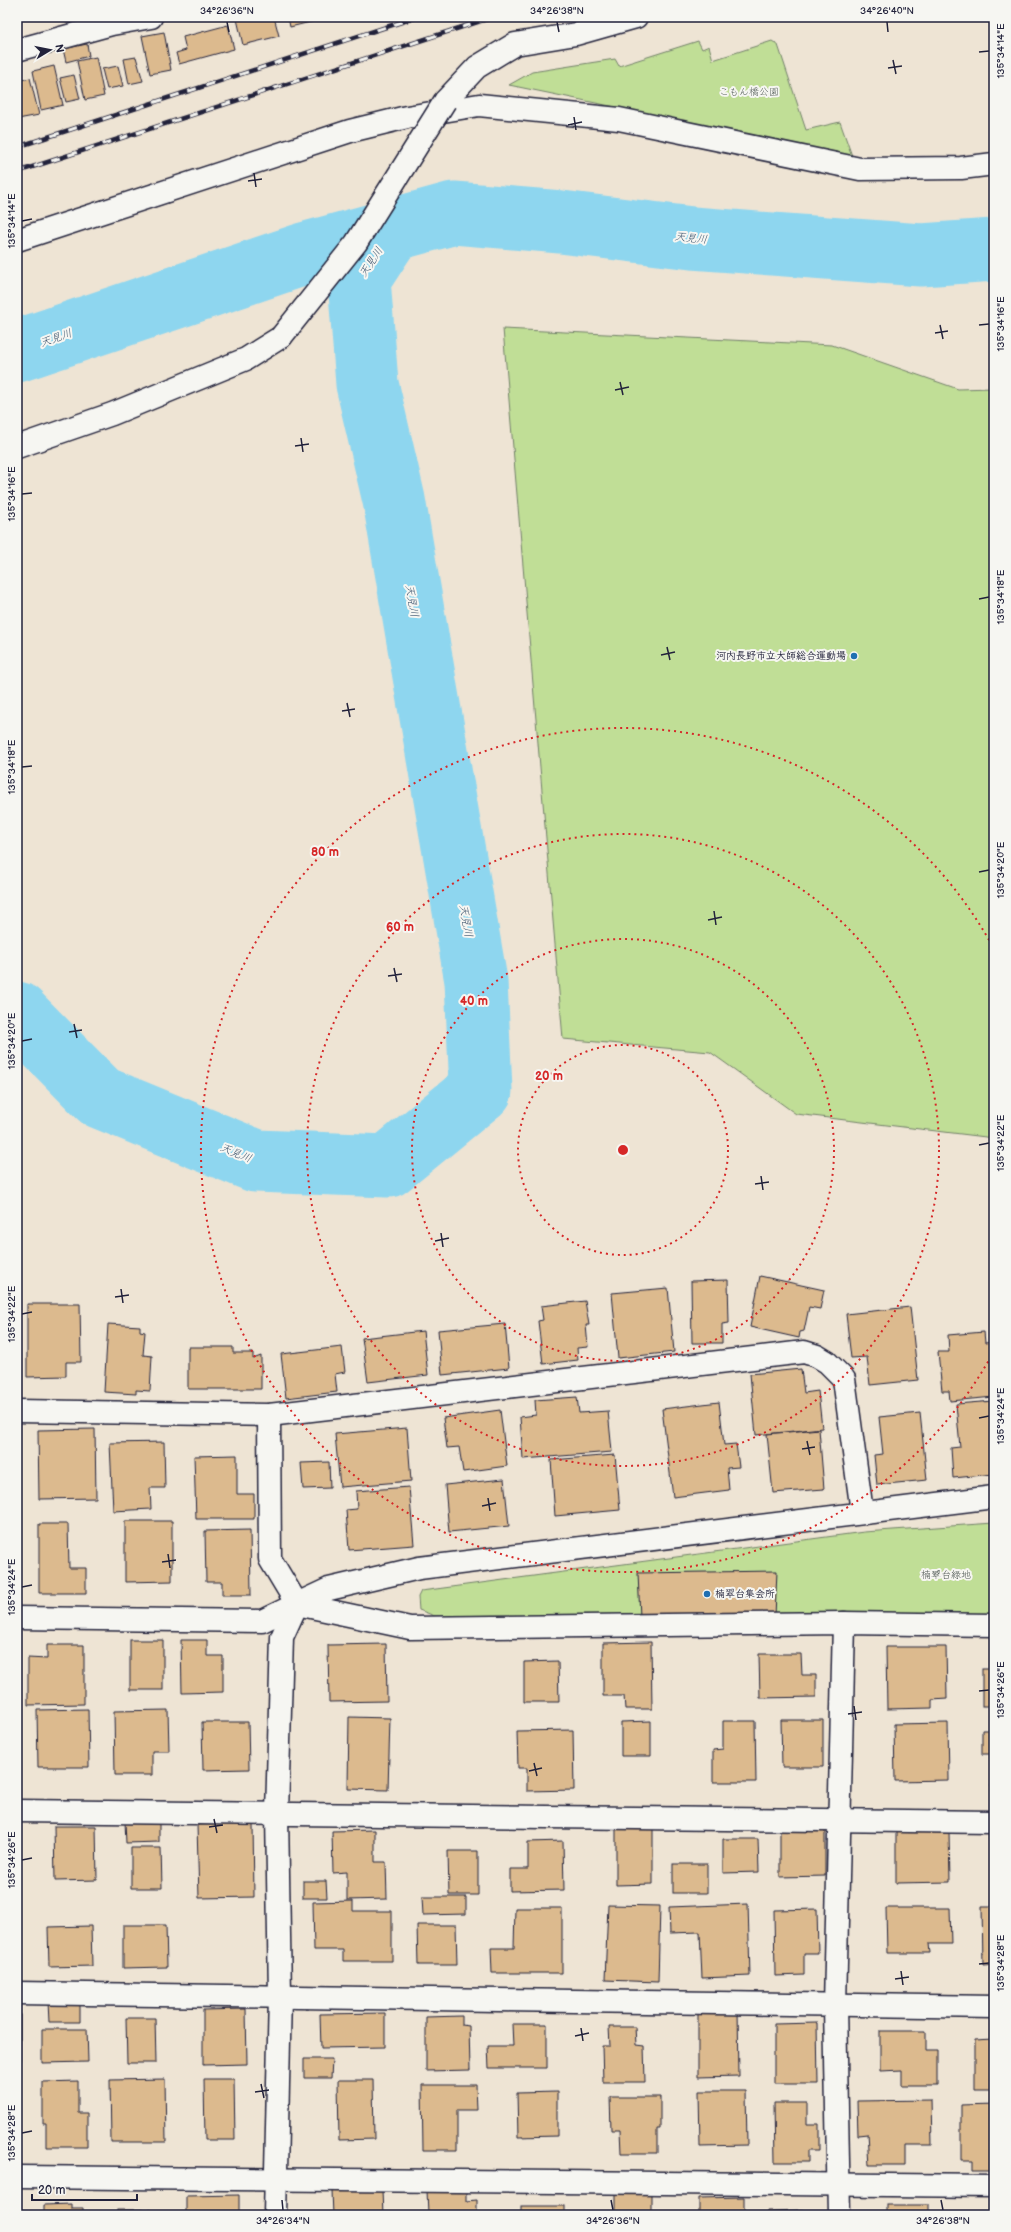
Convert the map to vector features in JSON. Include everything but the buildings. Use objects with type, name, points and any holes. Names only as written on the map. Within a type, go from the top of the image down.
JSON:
[{"type":"street","points":[[17,50],[112,24],[152,17]]},
{"type":"street","points":[[17,447],[112,414],[246,359],[281,337],[356,243],[445,101],[477,67],[515,44],[576,34],[636,17]]},
{"type":"street","points":[[17,240],[350,131],[407,117],[479,105],[619,119],[860,169],[961,168],[994,164]]},
{"type":"street","points":[[17,1411],[269,1415],[804,1352],[817,1356],[827,1362],[844,1379],[862,1512]]},
{"type":"street","points":[[269,1415],[270,1559],[297,1604],[410,1628],[844,1623],[994,1625]]},
{"type":"street","points":[[17,1618],[262,1621],[329,1589],[419,1568],[862,1512],[994,1497]]},
{"type":"street","points":[[275,2215],[280,1996],[277,1814],[282,1637],[297,1604]]},
{"type":"street","points":[[839,2215],[835,2005],[844,1623]]},
{"type":"street","points":[[17,1811],[994,1822]]},
{"type":"street","points":[[17,1993],[994,2007]]},
{"type":"street","points":[[17,2177],[994,2186]]},
{"type":"green space","name":"こもん橋公園","points":[[698,41],[702,49],[709,46],[713,60],[772,41],[778,45],[806,130],[840,122],[852,156],[509,85],[532,72],[615,59],[619,66]]},
{"type":"green space","points":[[503,329],[832,345],[958,389],[994,388],[994,1138],[796,1114],[710,1052],[563,1039]]},
{"type":"green space","name":"楠翠台緑地","points":[[994,1523],[994,1624],[435,1616],[419,1610],[418,1597],[421,1591],[864,1532]]},
{"type":"waterway","name":"天見川","points":[[17,351],[304,254],[454,213],[561,222],[692,238],[921,255],[994,250]]},
{"type":"waterway","name":"天見川","points":[[17,1013],[100,1097],[256,1161],[388,1166],[481,1090],[476,981],[394,500],[367,384],[359,279],[391,230]]},
{"type":"railway","points":[[17,147],[417,17]]},
{"type":"railway","points":[[17,172],[493,17]]},
{"type":"place","name":"河内長野市立大師総合運動場","points":[[854,656]]},
{"type":"place","name":"楠翠台集会所","points":[[707,1594]]}]
